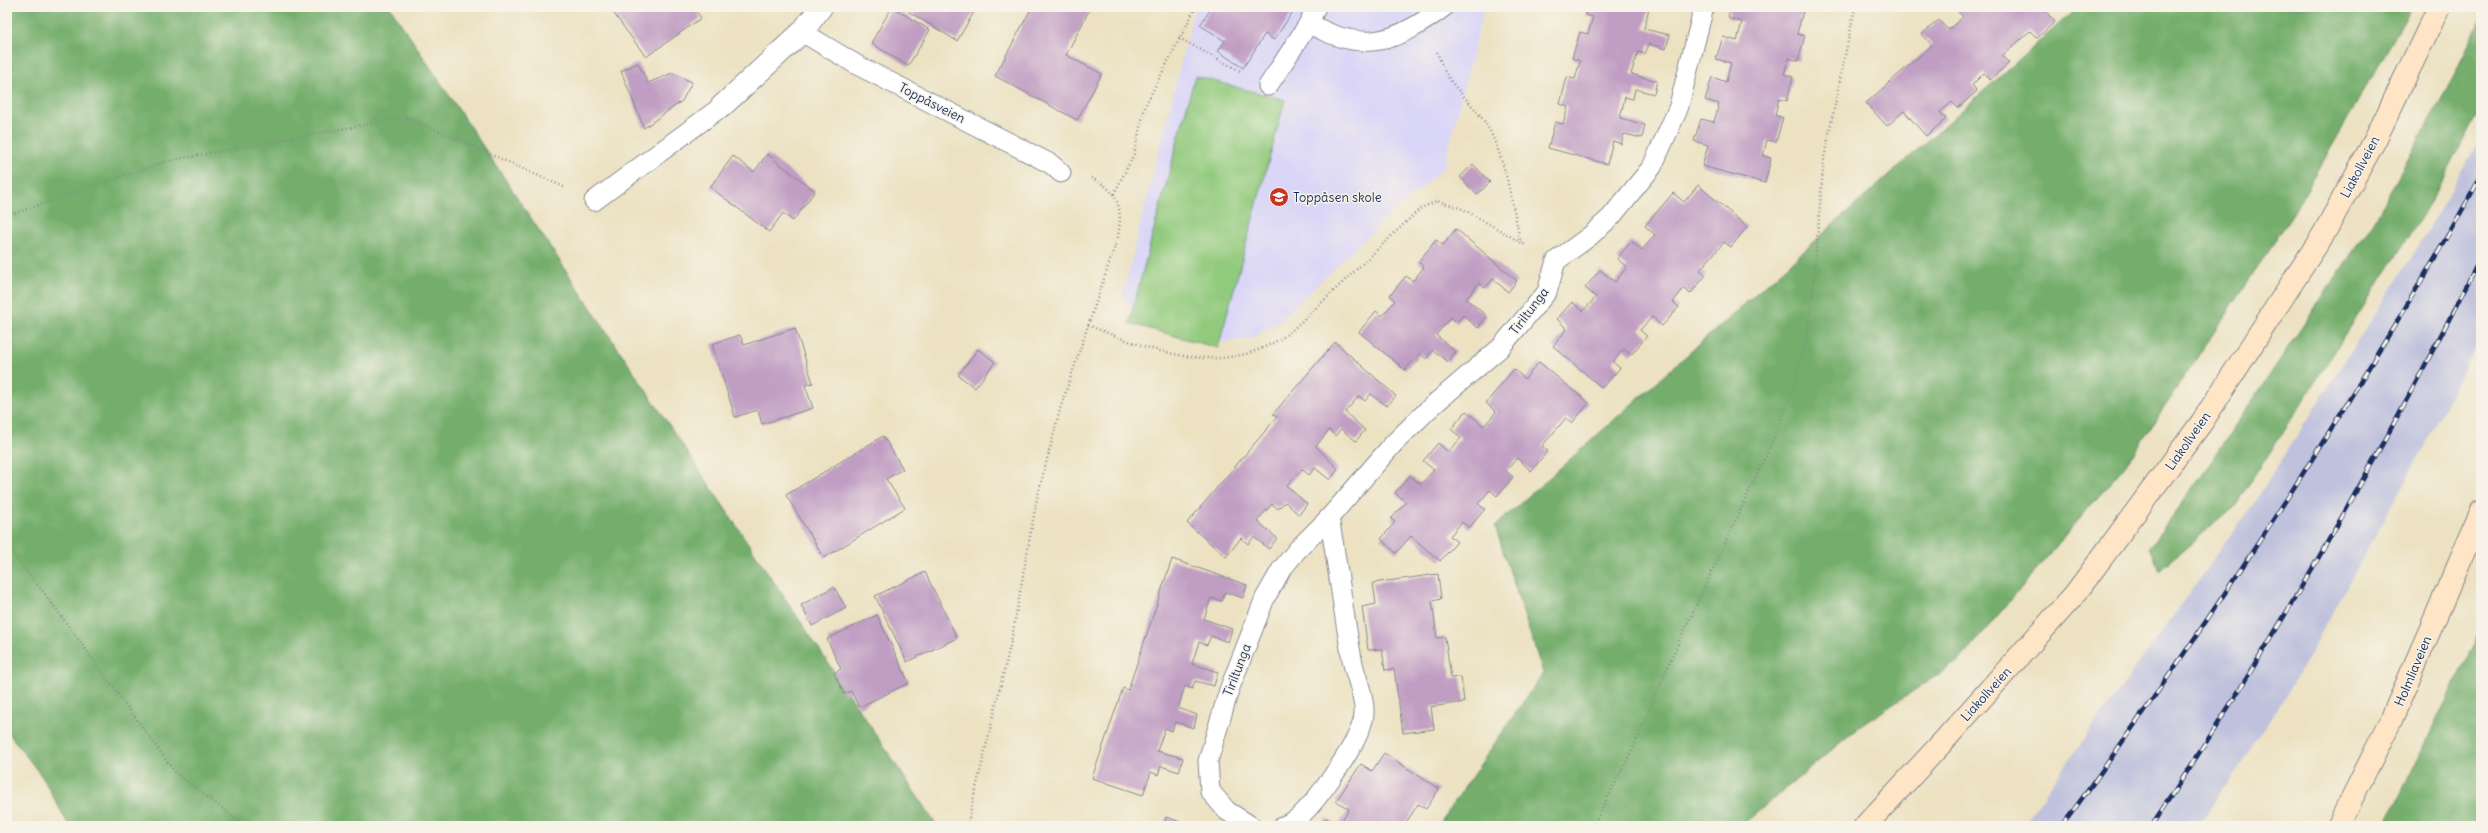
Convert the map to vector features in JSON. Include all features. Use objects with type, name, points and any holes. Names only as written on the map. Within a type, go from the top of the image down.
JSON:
[{"type":"street","points":[[721,107],[802,32],[821,7]]},
{"type":"street","name":"Liakollveien","points":[[1865,826],[1940,745],[2075,594],[2202,422],[2323,236],[2375,140],[2439,7]]},
{"type":"street","name":"Holmliaveien","points":[[2338,826],[2391,720],[2481,512]]},
{"type":"lane","points":[[1268,86],[1313,15],[1336,37],[1355,41],[1387,39],[1404,34],[1444,7]]},
{"type":"lane","points":[[1556,261],[1590,236],[1611,217],[1652,167],[1678,109],[1704,7]]},
{"type":"lane","name":"Toppåsveien","points":[[802,32],[857,65],[1051,164],[1061,173]]},
{"type":"lane","points":[[594,201],[721,107]]},
{"type":"lane","name":"Tiriltunga","points":[[1251,826],[1227,811],[1210,791],[1208,761],[1216,728],[1265,598],[1281,570],[1298,549],[1329,518],[1394,443],[1426,411],[1500,348],[1547,292],[1556,261]]},
{"type":"lane","points":[[1283,826],[1297,819],[1319,793],[1356,739],[1364,712],[1342,606],[1339,568],[1329,518]]},
{"type":"path","points":[[1114,194],[1134,154],[1145,106],[1196,7]]},
{"type":"path","points":[[1593,826],[1636,742],[1670,661],[1767,454],[1793,391],[1807,339],[1824,158],[1855,7]]},
{"type":"path","points":[[1424,21],[1448,77],[1476,110],[1489,129],[1499,153],[1516,211],[1522,243]]},
{"type":"path","points":[[1180,38],[1268,86]]},
{"type":"path","points":[[7,216],[167,161],[407,117],[594,201]]},
{"type":"path","points":[[967,826],[1011,642],[1037,498],[1061,406],[1118,237],[1120,210],[1114,194],[1103,183],[1088,177],[1072,172],[1061,173]]},
{"type":"path","points":[[1088,325],[1155,350],[1193,358],[1233,357],[1254,352],[1279,340],[1300,323],[1421,208],[1438,200],[1463,209],[1556,261]]},
{"type":"path","points":[[7,547],[46,594],[175,772],[245,826]]},
{"type":"shaded area","name":"Toppåsen skole","points":[[1195,7],[1484,7],[1444,167],[1378,226],[1282,319],[1253,338],[1229,342],[1208,342],[1134,313],[1126,302],[1123,293]]},
{"type":"shaded area","points":[[2481,137],[2481,337],[2406,480],[2289,691],[2199,826],[2022,826],[2257,498],[2423,239]]},
{"type":"green space","points":[[7,7],[390,7],[937,826],[69,826],[43,778],[7,731]]},
{"type":"green space","points":[[2078,7],[2412,7],[2293,214],[2126,464],[1960,660],[1859,727],[1741,826],[1438,826],[1543,673],[1495,526]]},
{"type":"green space","points":[[2481,18],[2481,106],[2434,197],[2236,505],[2159,571],[2149,548],[2211,462],[2375,219],[2454,76]]},
{"type":"green space","points":[[1195,76],[1285,100],[1218,348],[1129,323]]},
{"type":"green space","points":[[2481,629],[2481,826],[2385,826]]},
{"type":"building","points":[[609,7],[693,7],[701,18],[646,57]]},
{"type":"building","points":[[892,7],[930,30],[908,66],[871,43]]},
{"type":"building","points":[[912,7],[977,7],[957,41],[909,12]]},
{"type":"building","points":[[1032,7],[1091,7],[1066,55],[1102,74],[1077,120],[995,76]]},
{"type":"building","points":[[1212,7],[1296,7],[1274,40],[1265,34],[1243,68],[1218,51],[1225,41],[1200,25]]},
{"type":"building","points":[[1587,7],[1658,7],[1658,10],[1649,8],[1644,29],[1670,35],[1666,49],[1649,44],[1645,54],[1638,52],[1631,74],[1657,81],[1654,94],[1635,89],[1633,99],[1625,97],[1620,118],[1645,125],[1642,138],[1624,134],[1621,144],[1613,141],[1607,164],[1548,148],[1555,122],[1563,124],[1568,107],[1560,104],[1567,77],[1575,79],[1580,61],[1572,58],[1580,32],[1588,34],[1593,17],[1585,15]]},
{"type":"building","points":[[1731,7],[1804,7],[1797,34],[1805,36],[1798,61],[1789,58],[1784,74],[1793,77],[1787,101],[1779,99],[1775,115],[1783,118],[1776,142],[1767,140],[1763,156],[1771,158],[1765,183],[1702,166],[1708,145],[1694,141],[1701,119],[1714,122],[1719,104],[1705,100],[1712,77],[1726,82],[1731,63],[1716,59],[1723,37],[1737,41],[1742,22],[1728,18]]},
{"type":"building","points":[[1954,7],[2042,7],[2055,22],[2037,38],[2030,31],[2002,56],[2009,63],[1990,80],[1984,73],[1972,85],[1977,91],[1958,108],[1952,102],[1940,112],[1946,119],[1926,136],[1904,111],[1887,126],[1866,103],[1932,45],[1922,34],[1939,20],[1948,30],[1963,17]]},
{"type":"building","points":[[638,63],[648,83],[672,73],[692,82],[682,101],[644,128],[621,71]]},
{"type":"building","points":[[767,154],[815,191],[793,221],[783,213],[769,232],[710,187],[733,156],[754,172]]},
{"type":"building","points":[[1473,164],[1490,182],[1477,195],[1460,177]]},
{"type":"building","points":[[1698,185],[1747,227],[1731,247],[1724,242],[1700,270],[1706,275],[1690,294],[1684,288],[1673,302],[1679,307],[1662,326],[1652,317],[1640,330],[1647,336],[1631,355],[1624,349],[1613,362],[1620,368],[1602,388],[1553,346],[1567,329],[1557,319],[1572,302],[1583,311],[1596,297],[1585,288],[1600,270],[1615,282],[1627,267],[1617,259],[1631,241],[1642,250],[1655,235],[1645,226],[1673,193],[1684,202]]},
{"type":"building","points":[[1456,229],[1517,281],[1508,292],[1493,279],[1485,288],[1479,283],[1466,299],[1487,316],[1478,328],[1463,315],[1457,323],[1451,317],[1436,335],[1456,352],[1448,362],[1433,350],[1426,359],[1420,353],[1405,370],[1359,332],[1376,311],[1382,316],[1395,301],[1390,295],[1406,276],[1413,281],[1424,267],[1418,262],[1436,240],[1443,245]]},
{"type":"building","points":[[795,328],[813,383],[805,385],[813,408],[762,424],[758,410],[735,417],[712,344],[740,335],[744,345]]},
{"type":"building","points":[[1335,342],[1396,396],[1387,406],[1371,394],[1365,401],[1359,396],[1345,412],[1365,430],[1356,441],[1341,429],[1335,436],[1329,430],[1316,446],[1338,469],[1330,480],[1315,468],[1309,475],[1302,469],[1287,486],[1307,504],[1299,515],[1285,502],[1278,509],[1272,504],[1257,521],[1277,538],[1269,549],[1254,537],[1248,544],[1241,538],[1226,557],[1187,523],[1277,417],[1273,414]]},
{"type":"building","points":[[978,349],[995,362],[975,388],[958,375]]},
{"type":"building","points":[[1539,362],[1589,403],[1572,423],[1566,418],[1542,446],[1548,451],[1531,471],[1517,458],[1506,471],[1513,477],[1497,496],[1490,490],[1478,504],[1485,509],[1469,528],[1462,522],[1450,536],[1457,542],[1440,561],[1411,536],[1396,553],[1381,539],[1395,522],[1391,519],[1406,502],[1395,493],[1410,476],[1421,484],[1434,470],[1423,461],[1438,443],[1448,452],[1461,438],[1451,429],[1466,411],[1484,426],[1496,412],[1486,403],[1514,369],[1525,379]]},
{"type":"building","points":[[883,436],[903,469],[886,479],[905,508],[824,558],[786,495]]},
{"type":"building","points":[[1172,559],[1247,585],[1243,598],[1225,592],[1222,601],[1211,598],[1204,619],[1232,629],[1228,642],[1211,636],[1207,645],[1199,642],[1192,664],[1218,672],[1214,686],[1195,681],[1192,689],[1185,686],[1178,708],[1197,715],[1194,728],[1175,722],[1172,731],[1165,728],[1157,751],[1183,758],[1179,772],[1161,766],[1158,775],[1151,772],[1143,795],[1092,778],[1123,688],[1128,690]]},
{"type":"building","points":[[925,572],[957,638],[907,662],[875,596]]},
{"type":"building","points":[[1438,574],[1441,599],[1432,601],[1437,638],[1445,637],[1451,678],[1461,677],[1464,702],[1431,707],[1434,729],[1403,733],[1394,669],[1385,670],[1382,649],[1368,650],[1362,607],[1376,604],[1373,583]]},
{"type":"building","points":[[834,587],[846,608],[812,626],[801,605]]},
{"type":"building","points":[[877,615],[909,683],[859,707],[851,691],[844,694],[834,673],[841,669],[827,639]]},
{"type":"building","points":[[1384,753],[1439,789],[1426,809],[1418,804],[1404,826],[1338,826],[1349,809],[1336,801],[1361,764],[1372,771]]},
{"type":"building","points":[[1166,817],[1192,826],[1164,826]]},
{"type":"building","points":[[1326,818],[1338,826],[1321,826]]},
{"type":"railway","points":[[2062,826],[2137,722],[2210,616],[2315,455],[2400,317],[2481,176]]},
{"type":"railway","points":[[2151,826],[2241,688],[2325,547],[2405,403],[2481,257]]},
{"type":"place","name":"Toppåsen skole","points":[[1279,197]]}]
